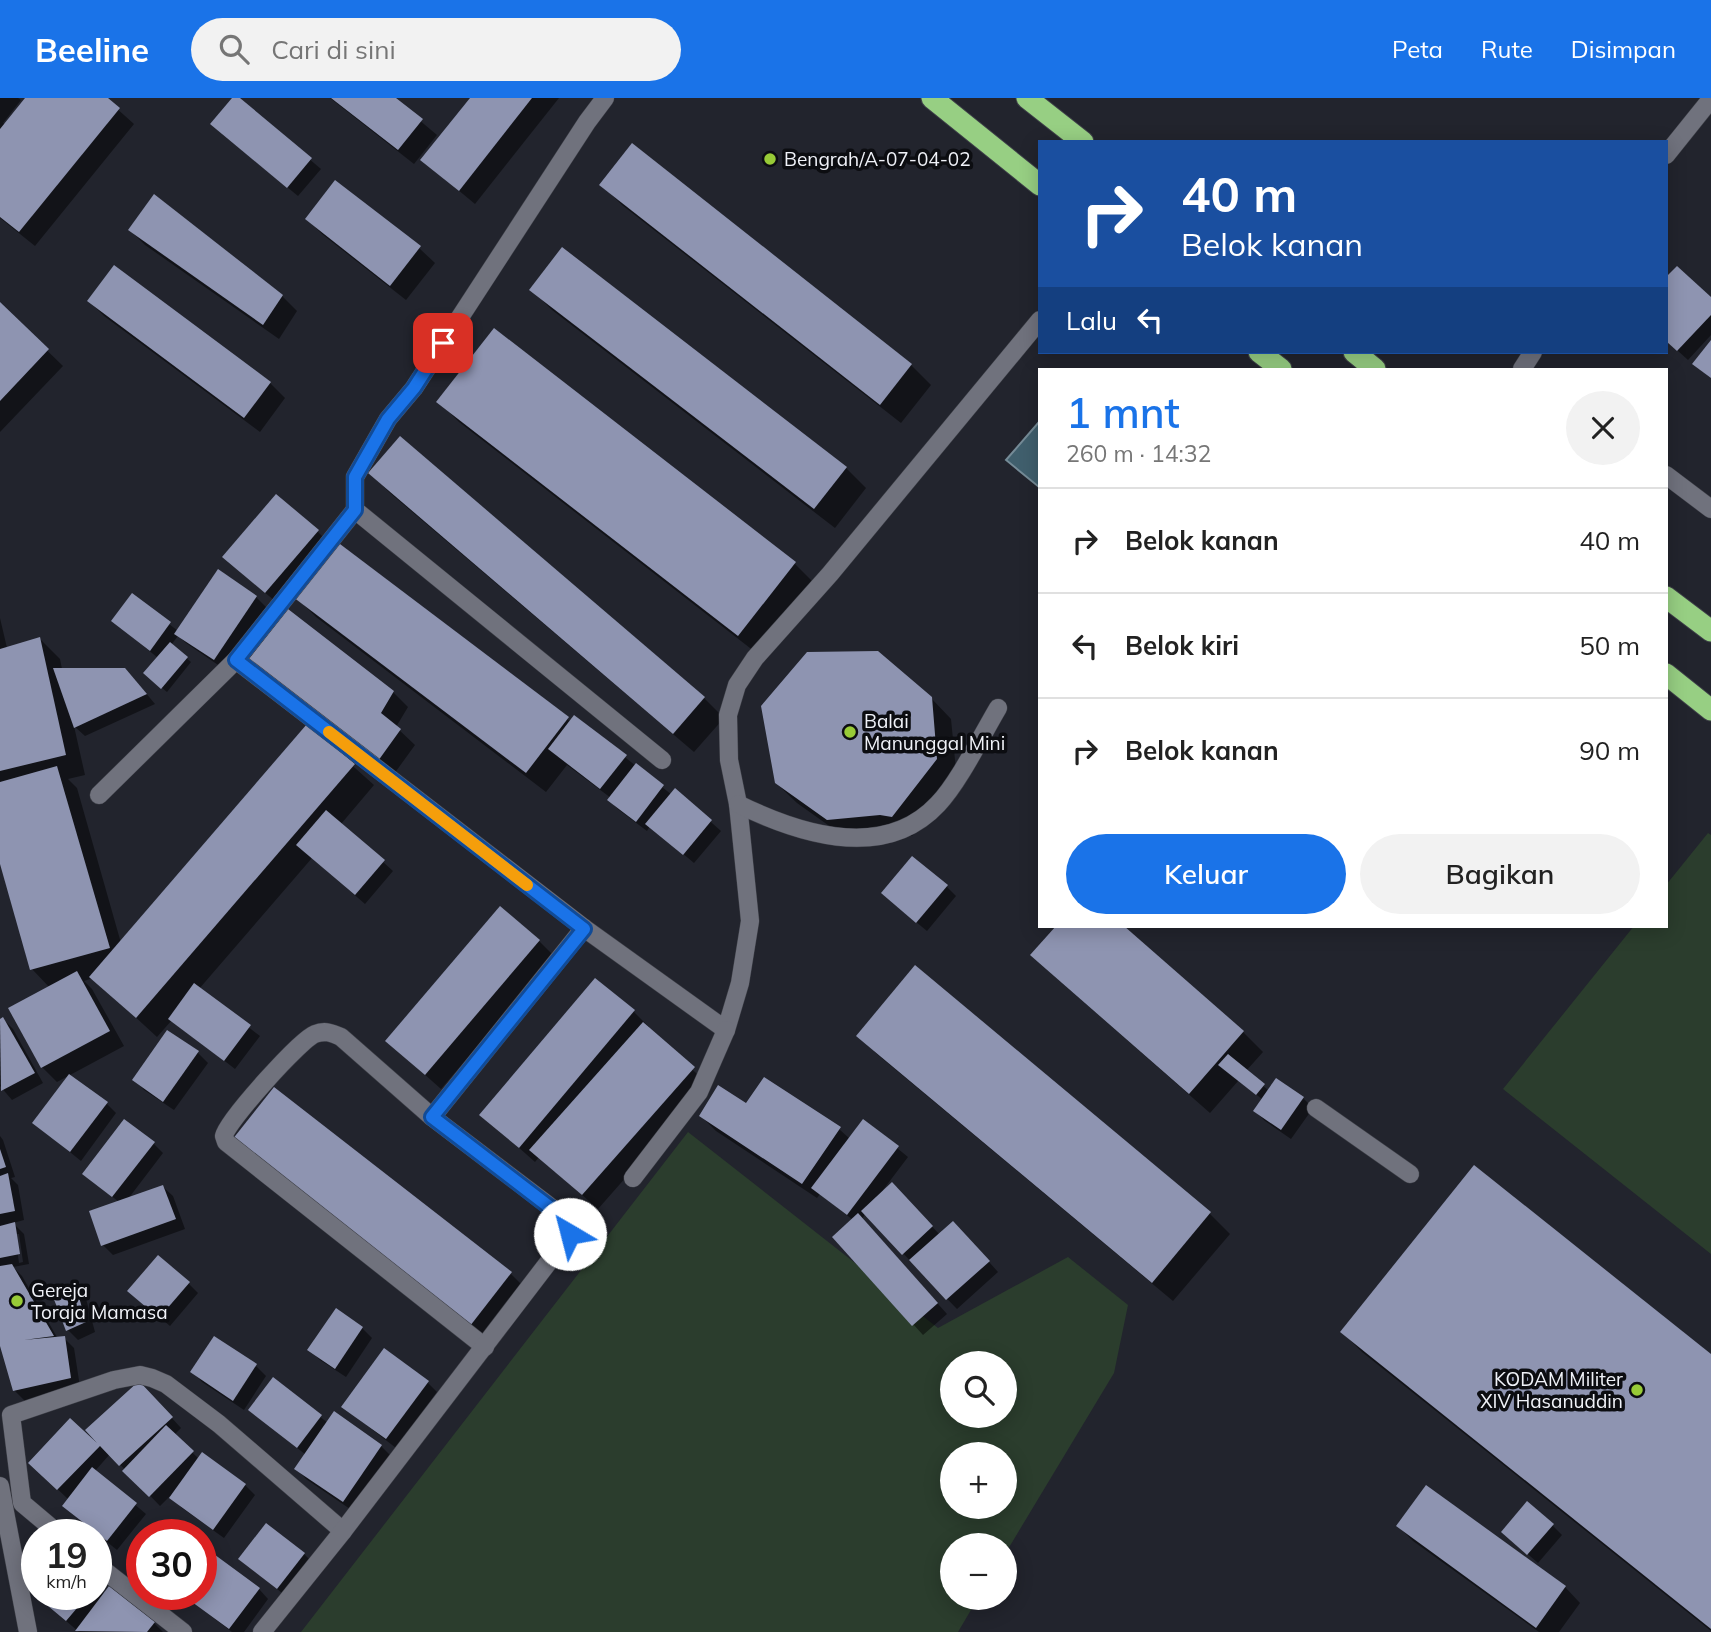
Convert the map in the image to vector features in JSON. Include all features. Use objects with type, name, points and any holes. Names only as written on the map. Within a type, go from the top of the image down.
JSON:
[{"type":"highway","points":[[932,98],[1038,183]]},
{"type":"highway","points":[[1027,98],[1080,140]]},
{"type":"highway","points":[[1262,354],[1280,368]]},
{"type":"highway","points":[[1356,354],[1374,368]]},
{"type":"highway","points":[[1668,599],[1711,631]]},
{"type":"highway","points":[[1668,676],[1711,710]]},
{"type":"street","points":[[99,795],[236,660],[355,510],[355,477],[388,419],[414,388],[605,98]]},
{"type":"street","points":[[1668,153],[1711,99]]},
{"type":"street","points":[[633,1178],[699,1092],[726,1030],[740,983],[750,921],[738,804],[729,760],[728,715],[737,685],[755,658],[830,574],[1038,322]]},
{"type":"street","points":[[1668,477],[1711,509]]},
{"type":"street","points":[[355,510],[662,760]]},
{"type":"street","points":[[236,660],[584,929],[726,1030]]},
{"type":"street","points":[[738,804],[770,820],[830,837],[870,837],[892,833],[916,824],[939,803],[998,708]]},
{"type":"street","points":[[432,1117],[584,929]]},
{"type":"street","points":[[262,1632],[485,1348],[570,1234],[569,1222],[432,1117],[341,1037],[328,1031],[314,1034],[273,1073],[228,1125],[224,1136],[226,1142],[485,1348]]},
{"type":"street","points":[[1316,1108],[1410,1174]]},
{"type":"street","points":[[41,1519],[22,1503],[11,1415],[114,1380],[140,1375],[166,1384],[219,1424],[343,1531]]},
{"type":"street","points":[[0,1486],[29,1632]]},
{"type":"street","points":[[112,1577],[183,1632]]},
{"type":"green space","points":[[1708,833],[1711,835],[1711,1254],[1503,1089],[1632,928],[1668,928],[1668,883]]},
{"type":"green space","points":[[688,1132],[938,1328],[1068,1257],[1128,1305],[1114,1373],[1017,1534],[940,1533],[940,1610],[971,1610],[958,1632],[301,1632]]},
{"type":"water","points":[[1038,423],[1038,486],[1006,460]]},
{"type":"building","points":[[25,98],[108,98],[120,108],[19,232],[0,217],[0,129]]},
{"type":"building","points":[[232,98],[240,98],[312,158],[287,188],[210,124]]},
{"type":"building","points":[[331,98],[396,98],[423,119],[398,150]]},
{"type":"building","points":[[470,98],[532,98],[459,191],[420,160]]},
{"type":"building","points":[[632,143],[912,364],[880,405],[599,185]]},
{"type":"building","points":[[335,180],[421,246],[390,286],[305,219]]},
{"type":"building","points":[[154,194],[283,295],[263,325],[128,230]]},
{"type":"building","points":[[562,247],[847,467],[814,509],[529,290]]},
{"type":"building","points":[[114,265],[271,382],[244,418],[87,301]]},
{"type":"building","points":[[1677,266],[1711,297],[1711,315],[1677,351],[1668,343],[1668,275]]},
{"type":"building","points":[[0,302],[49,349],[0,401]]},
{"type":"building","points":[[494,328],[796,562],[738,636],[436,402]]},
{"type":"building","points":[[1711,340],[1711,378],[1692,364]]},
{"type":"building","points":[[400,436],[705,697],[673,734],[368,473]]},
{"type":"building","points":[[276,494],[319,530],[265,593],[222,557]]},
{"type":"building","points":[[336,541],[569,717],[526,773],[293,597]]},
{"type":"building","points":[[218,569],[257,596],[214,660],[174,634]]},
{"type":"building","points":[[132,593],[171,622],[150,651],[111,621]]},
{"type":"building","points":[[288,609],[394,691],[381,713],[401,729],[378,761],[248,660]]},
{"type":"building","points":[[40,637],[66,755],[0,771],[0,649]]},
{"type":"building","points":[[170,642],[188,657],[161,689],[143,673]]},
{"type":"building","name":"Balai Manunggal Mini","points":[[878,651],[932,697],[937,759],[892,817],[880,815],[827,820],[775,783],[761,706],[807,652]]},
{"type":"building","points":[[53,668],[125,668],[147,694],[74,728]]},
{"type":"building","points":[[574,715],[627,755],[600,789],[548,749]]},
{"type":"building","points":[[307,724],[355,764],[136,1018],[89,977]]},
{"type":"building","points":[[636,763],[664,785],[636,822],[607,800]]},
{"type":"building","points":[[57,766],[110,948],[30,970],[0,864],[0,782]]},
{"type":"building","points":[[675,788],[712,820],[683,855],[645,824]]},
{"type":"building","points":[[326,810],[385,860],[355,895],[296,845]]},
{"type":"building","points":[[912,856],[948,885],[916,923],[881,893]]},
{"type":"building","points":[[500,906],[540,940],[425,1075],[385,1041]]},
{"type":"building","points":[[1054,928],[1126,928],[1244,1031],[1189,1094],[1030,955]]},
{"type":"building","points":[[915,965],[1211,1212],[1152,1283],[856,1036]]},
{"type":"building","points":[[77,971],[110,1031],[41,1068],[8,1008]]},
{"type":"building","points":[[595,978],[635,1010],[519,1148],[479,1115]]},
{"type":"building","points":[[194,983],[251,1025],[224,1061],[168,1019]]},
{"type":"building","points":[[3,1017],[35,1073],[1,1091],[0,1019]]},
{"type":"building","points":[[643,1022],[695,1067],[582,1195],[529,1150]]},
{"type":"building","points":[[167,1030],[199,1051],[163,1102],[132,1080]]},
{"type":"building","points":[[1228,1054],[1265,1084],[1256,1095],[1218,1065]]},
{"type":"building","points":[[69,1074],[108,1102],[70,1152],[32,1123]]},
{"type":"building","points":[[764,1077],[841,1127],[802,1184],[699,1116],[718,1085],[746,1103]]},
{"type":"building","points":[[1276,1078],[1304,1097],[1281,1130],[1253,1111]]},
{"type":"building","points":[[274,1087],[512,1272],[470,1326],[232,1140]]},
{"type":"building","points":[[124,1119],[155,1142],[112,1197],[82,1174]]},
{"type":"building","points":[[863,1119],[899,1146],[847,1215],[811,1188]]},
{"type":"building","points":[[0,1149],[6,1167],[0,1169]]},
{"type":"building","points":[[1474,1165],[1711,1354],[1711,1629],[1340,1332]]},
{"type":"building","points":[[8,1173],[15,1211],[0,1214],[0,1176]]},
{"type":"building","points":[[892,1182],[933,1226],[902,1255],[861,1211]]},
{"type":"building","points":[[163,1185],[176,1219],[101,1246],[89,1211]]},
{"type":"building","points":[[858,1213],[938,1303],[912,1326],[832,1237]]},
{"type":"building","points":[[953,1221],[990,1261],[946,1300],[909,1260]]},
{"type":"building","points":[[15,1222],[20,1254],[0,1258],[0,1226]]},
{"type":"building","points":[[158,1255],[190,1282],[159,1318],[127,1291]]},
{"type":"building","points":[[12,1264],[54,1336],[24,1340],[65,1336],[71,1378],[13,1391],[0,1346],[0,1266]]},
{"type":"building","points":[[75,1283],[86,1322],[66,1331],[52,1294]]},
{"type":"building","points":[[336,1308],[363,1327],[335,1369],[307,1350]]},
{"type":"building","points":[[214,1336],[257,1364],[233,1401],[190,1372]]},
{"type":"building","points":[[384,1348],[429,1381],[386,1439],[341,1407]]},
{"type":"building","points":[[273,1377],[322,1415],[297,1448],[248,1410]]},
{"type":"building","points":[[139,1381],[173,1417],[119,1466],[100,1446],[57,1490],[28,1463],[70,1418],[97,1443],[85,1430]]},
{"type":"building","points":[[334,1411],[382,1445],[343,1502],[294,1469]]},
{"type":"building","points":[[166,1425],[194,1451],[149,1497],[122,1471]]},
{"type":"building","points":[[202,1452],[246,1484],[217,1524],[217,1519],[198,1519],[169,1498]]},
{"type":"building","points":[[92,1467],[137,1503],[112,1535],[112,1519],[79,1519],[62,1506]]},
{"type":"building","points":[[1426,1485],[1566,1586],[1536,1628],[1396,1526]]},
{"type":"building","points":[[1527,1501],[1554,1524],[1527,1555],[1501,1532]]},
{"type":"building","points":[[266,1523],[305,1553],[277,1589],[238,1559]]},
{"type":"building","points":[[217,1556],[260,1588],[229,1629],[203,1610],[217,1610]]},
{"type":"building","points":[[112,1588],[126,1599],[126,1610],[140,1610],[155,1622],[147,1632],[75,1631],[91,1610],[112,1610]]},
{"type":"building","points":[[53,1610],[75,1610],[66,1621]]},
{"type":"slow traffic","points":[[329,732],[527,885]]},
{"type":"place","name":"Bengrah/A-07-04-02","points":[[770,159]]},
{"type":"place","name":"Balai Manunggal Mini","points":[[850,732]]},
{"type":"place","name":"Gereja Toraja Mamasa","points":[[17,1301]]},
{"type":"place","name":"KODAM Militer XIV Hasanuddin","points":[[1637,1390]]},
{"type":"route","points":[[443,343],[414,388],[388,419],[355,477],[355,510],[236,660],[584,929],[432,1117],[569,1222],[570,1234]]}]
